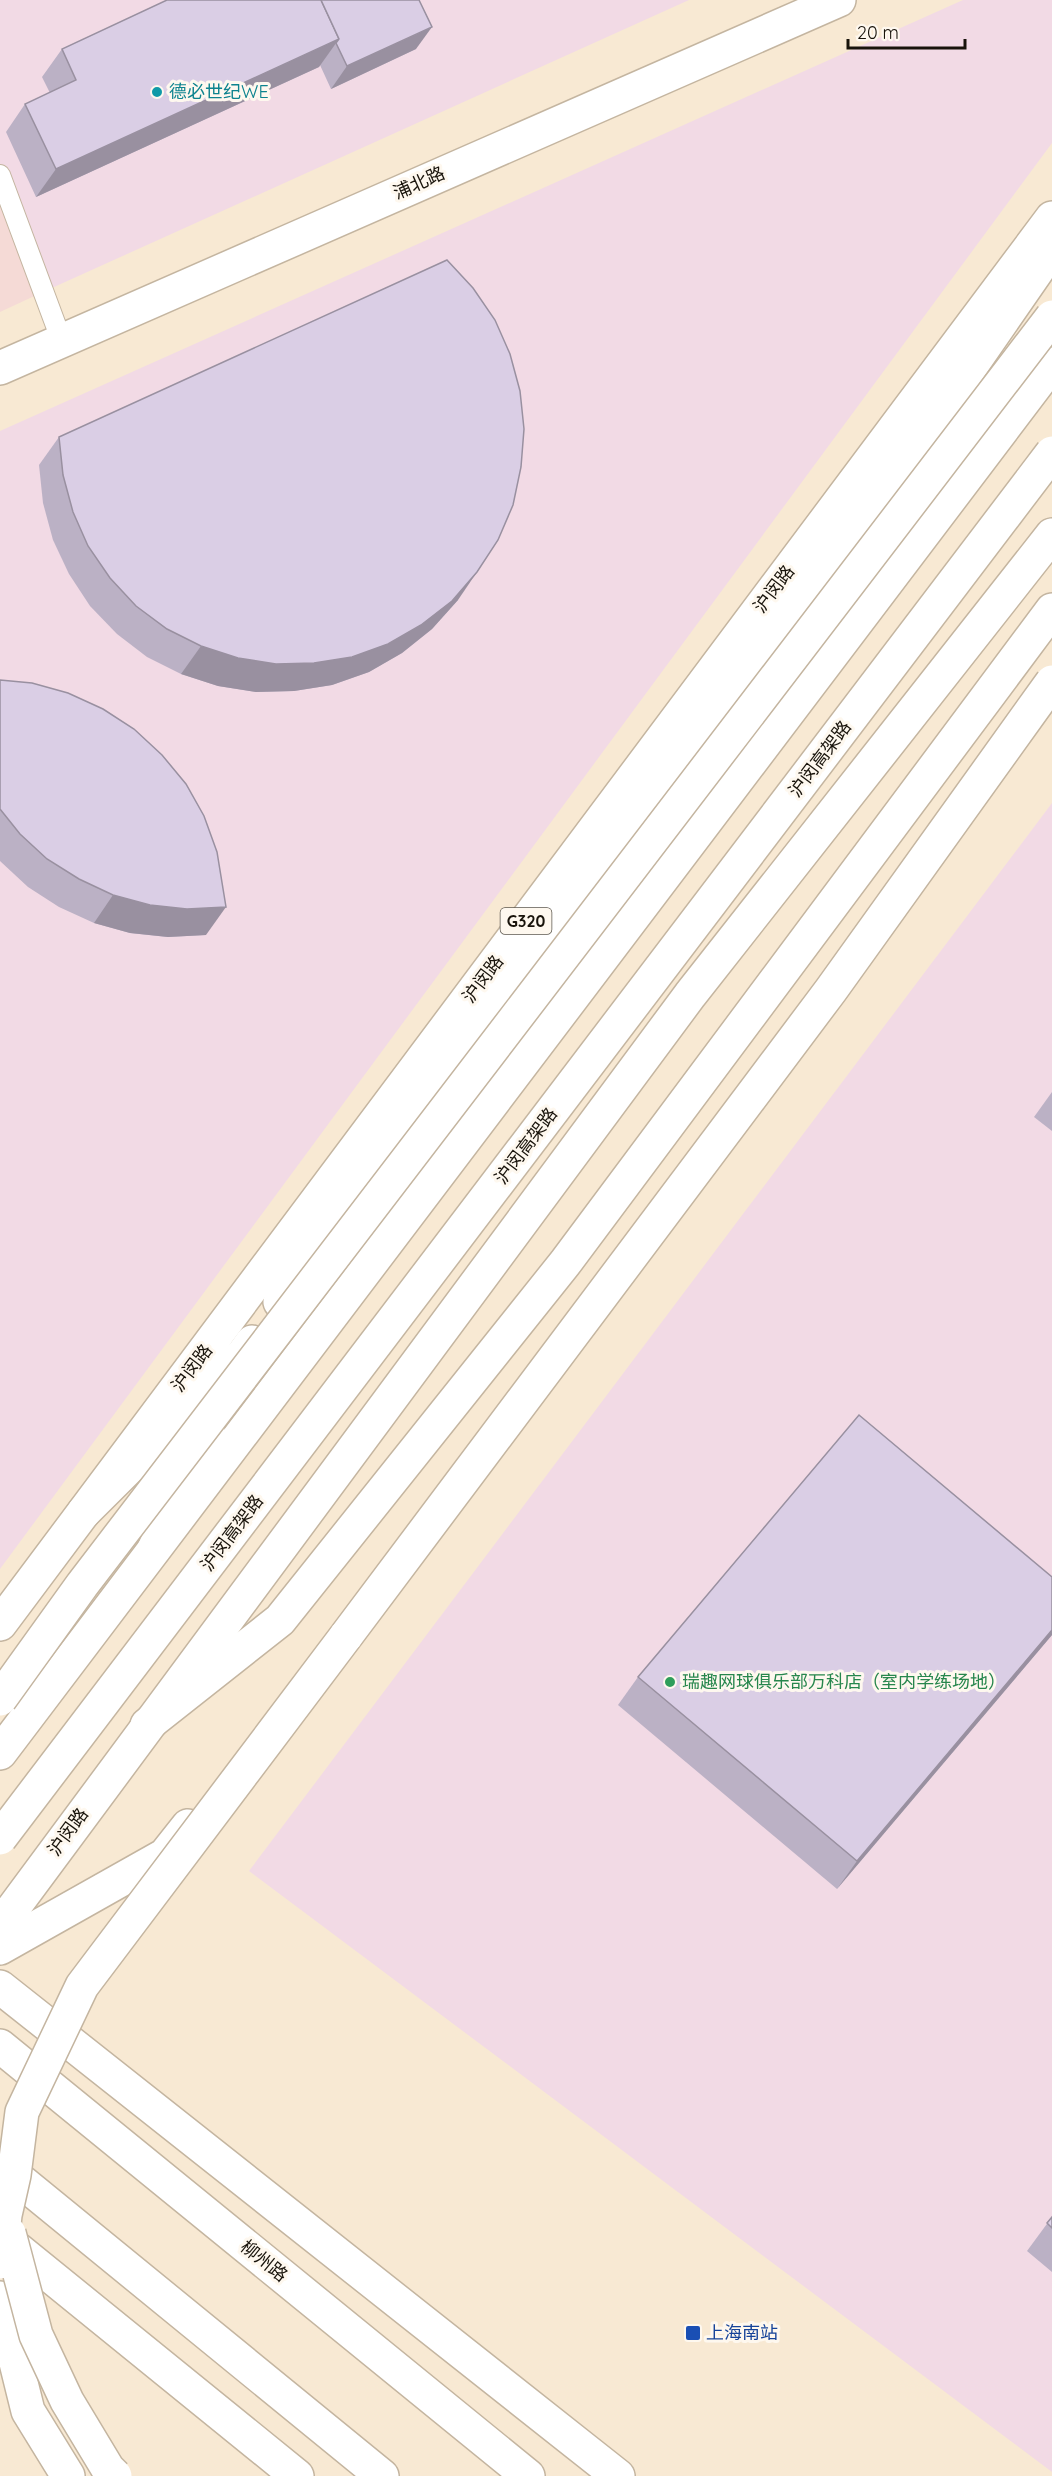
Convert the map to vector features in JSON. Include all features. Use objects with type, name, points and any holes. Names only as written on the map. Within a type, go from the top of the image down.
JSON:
[{"type":"main road","name":"浦北路","points":[[0,368],[61,339],[839,0]]},
{"type":"main road","name":"沪闵路","points":[[0,1624],[1052,218]]},
{"type":"main road","points":[[84,1512],[244,1353],[382,1157],[924,434],[1052,249]]},
{"type":"main road","points":[[0,1699],[82,1585],[1052,317]]},
{"type":"main road","points":[[0,1753],[1052,364]]},
{"type":"main road","name":"沪闵高架路","points":[[0,1839],[1052,453]]},
{"type":"main road","name":"沪闵路","points":[[0,1926],[690,995],[1052,535]]},
{"type":"main road","points":[[147,1725],[280,1620],[565,1263],[1052,610]]},
{"type":"main road","points":[[0,2262],[2,2225],[14,2175],[22,2112],[81,1986],[831,990],[1052,682]]},
{"type":"main road","points":[[0,1948],[165,1855],[695,1177],[1052,700]]},
{"type":"main road","points":[[154,1549],[244,1353]]},
{"type":"main road","points":[[0,1674],[82,1585]]},
{"type":"main road","points":[[0,1987],[618,2476]]},
{"type":"main road","name":"柳州路","points":[[0,2046],[528,2476]]},
{"type":"main road","points":[[0,2164],[382,2476]]},
{"type":"main road","points":[[2,2225],[36,2335],[67,2401],[108,2469],[115,2476]]},
{"type":"main road","points":[[2,2225],[297,2476]]},
{"type":"main road","points":[[0,2298],[28,2411],[68,2476]]},
{"type":"lane","points":[[0,175],[61,339]]},
{"type":"shaded area","points":[[0,0],[689,0],[43,292],[0,175]]},
{"type":"shaded area","points":[[963,0],[1052,0],[1052,143],[0,1569],[0,431]]},
{"type":"shaded area","points":[[0,175],[43,292],[0,312]]},
{"type":"shaded area","points":[[1052,803],[1052,2472],[249,1871]]},
{"type":"building","name":"德必世纪WE","points":[[167,0],[321,0],[339,39],[56,169],[25,104],[76,80],[62,49]]},
{"type":"building","points":[[321,0],[419,0],[432,27],[347,66],[336,43],[339,39]]},
{"type":"building","points":[[447,260],[473,288],[495,320],[510,354],[520,391],[524,429],[521,467],[513,505],[498,540],[477,572],[452,601],[421,625],[388,644],[352,657],[314,663],[276,664],[238,658],[201,646],[167,629],[136,606],[110,578],[88,546],[73,512],[63,475],[59,437]]},
{"type":"building","points":[[0,680],[32,683],[68,693],[103,709],[134,729],[162,755],[186,784],[204,816],[217,852],[226,907],[187,909],[150,905],[113,895],[79,879],[47,859],[20,834],[0,809]]},
{"type":"building","points":[[859,1415],[1052,1577],[1052,1630],[857,1861],[638,1677]]},
{"type":"building","points":[[1052,2217],[1052,2228],[1047,2223]]},
{"type":"place","name":"德必世纪WE","points":[[157,92]]},
{"type":"place","name":"瑞趣网球俱乐部万科店（室内学练场地）","points":[[670,1682]]},
{"type":"place","name":"上海南站","points":[[693,2333]]}]
